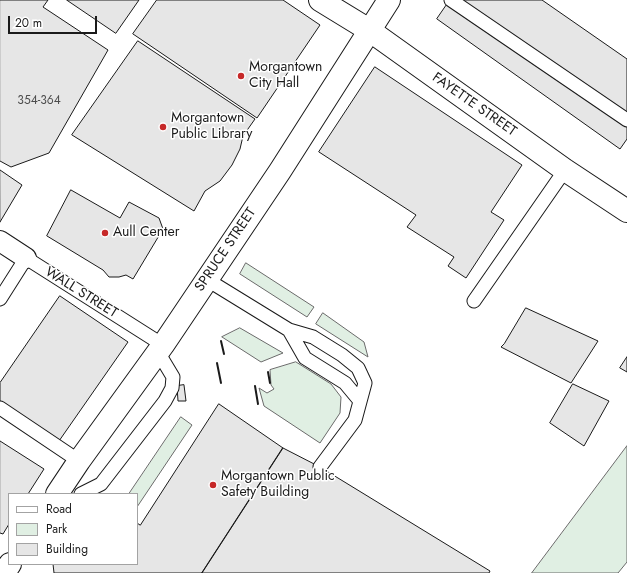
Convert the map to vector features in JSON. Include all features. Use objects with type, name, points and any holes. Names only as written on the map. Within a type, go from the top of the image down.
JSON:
[{"type":"main road","name":"FAYETTE STREET","points":[[320,0],[369,30],[565,170],[625,204]]},
{"type":"main road","name":"SPRUCE STREET","points":[[57,493],[161,349],[206,279],[280,171],[388,0]]},
{"type":"street","name":"WALL STREET","points":[[0,240],[26,258]]},
{"type":"lane","points":[[451,0],[627,120]]},
{"type":"lane","points":[[474,301],[565,170]]},
{"type":"lane","points":[[0,299],[26,258]]},
{"type":"lane","name":"WALL STREET","points":[[26,258],[161,349]]},
{"type":"lane","points":[[206,279],[289,330],[313,337],[342,355],[358,368],[365,383],[355,420],[320,467]]},
{"type":"lane","points":[[289,330],[305,358],[345,383],[360,401]]},
{"type":"lane","points":[[83,493],[101,484],[165,401],[172,388],[173,377],[161,349]]},
{"type":"lane","points":[[0,408],[79,461]]},
{"type":"green space","points":[[246,263],[314,307],[307,317],[240,274]]},
{"type":"green space","points":[[323,313],[364,342],[368,357],[316,324]]},
{"type":"green space","points":[[240,328],[283,353],[261,362],[222,337]]},
{"type":"green space","points":[[296,362],[331,384],[341,397],[340,413],[320,443],[264,406],[259,388],[267,393],[274,389],[271,385],[270,370]]},
{"type":"green space","points":[[181,417],[192,425],[138,506],[138,493],[130,493]]},
{"type":"green space","points":[[627,446],[627,562],[618,573],[532,573]]},
{"type":"building","points":[[0,0],[48,0],[43,7],[108,50],[49,153],[11,167],[0,161]]},
{"type":"building","points":[[67,0],[139,0],[116,33]]},
{"type":"building","name":"Morgantown City Hall","points":[[157,0],[283,0],[320,25],[257,118],[133,34]]},
{"type":"building","points":[[450,0],[542,0],[627,59],[627,139],[620,149],[437,19]]},
{"type":"building","name":"Morgantown Public Library","points":[[138,41],[255,119],[243,136],[240,149],[232,165],[220,181],[205,191],[194,211],[72,135]]},
{"type":"building","points":[[375,67],[522,165],[491,212],[504,220],[466,278],[448,266],[454,257],[407,227],[416,215],[319,152]]},
{"type":"building","points":[[0,170],[22,185],[0,222]]},
{"type":"building","name":"Aull Center","points":[[71,190],[120,218],[129,202],[159,218],[163,229],[133,279],[126,275],[109,277],[103,270],[47,236]]},
{"type":"building","points":[[60,296],[128,342],[59,441],[0,401],[0,383]]},
{"type":"building","points":[[526,308],[598,341],[571,383],[501,347]]},
{"type":"building","points":[[627,357],[627,372],[620,368]]},
{"type":"building","points":[[573,384],[609,401],[584,446],[550,423]]},
{"type":"building","points":[[184,385],[186,401],[178,401],[177,386]]},
{"type":"building","name":"Morgantown Public Safety Building","points":[[219,404],[283,448],[202,573],[54,573],[53,565],[138,565],[138,524],[140,525]]},
{"type":"building","points":[[0,441],[44,469],[29,493],[8,493],[8,526],[3,534],[0,533]]},
{"type":"building","points":[[283,448],[320,467],[490,571],[489,573],[202,573]]},
{"type":"wall","points":[[221,341],[224,354]]},
{"type":"wall","points":[[217,363],[221,383]]},
{"type":"wall","points":[[268,372],[270,383]]},
{"type":"wall","points":[[255,386],[258,404]]},
{"type":"place","name":"Morgantown City Hall","points":[[241,76]]},
{"type":"place","name":"Morgantown Public Library","points":[[163,127]]},
{"type":"place","name":"Aull Center","points":[[105,233]]},
{"type":"place","name":"Morgantown Public Safety Building","points":[[213,485]]}]
